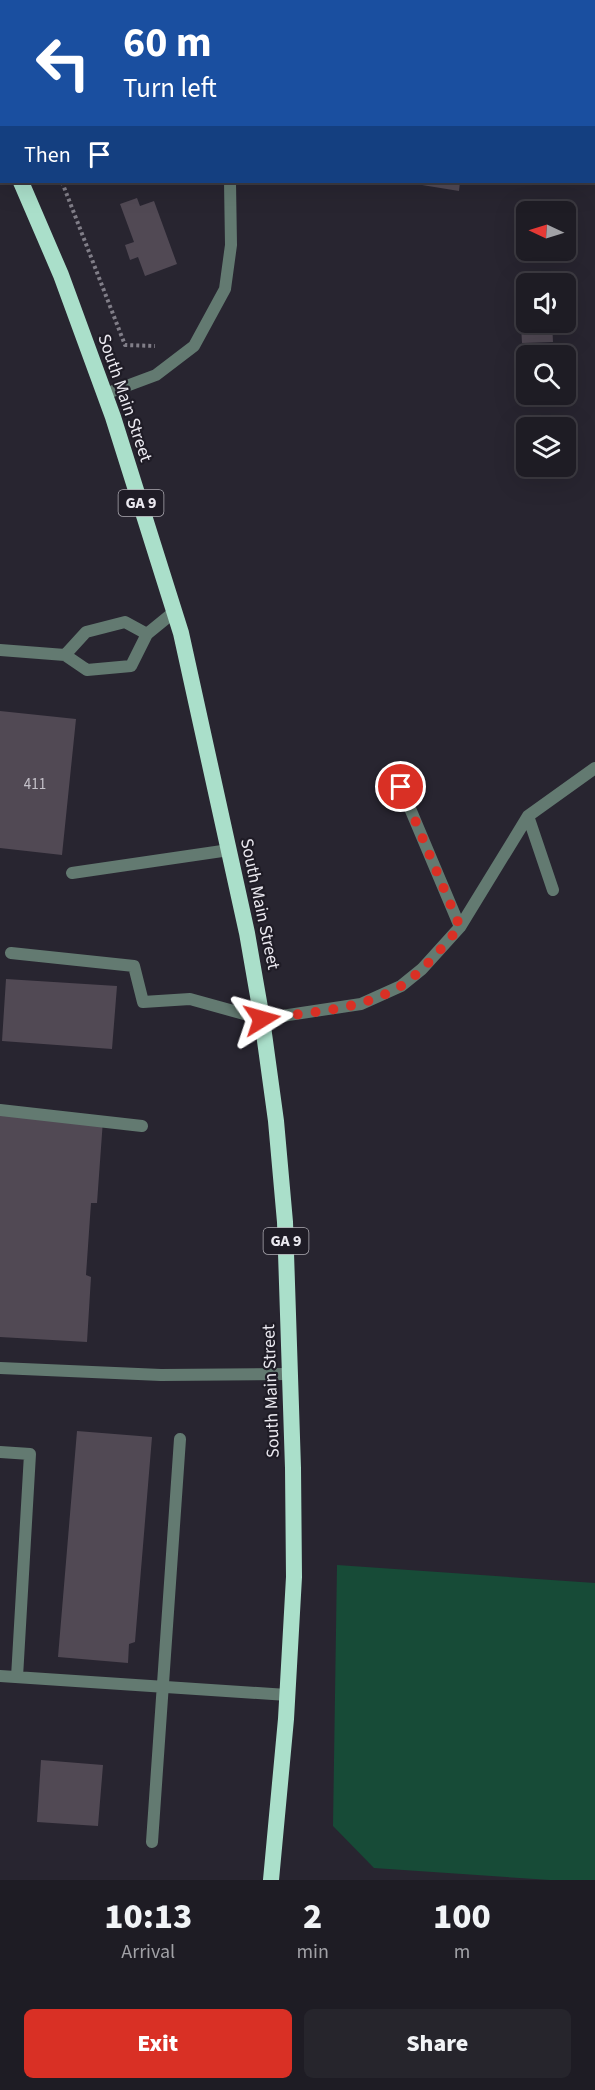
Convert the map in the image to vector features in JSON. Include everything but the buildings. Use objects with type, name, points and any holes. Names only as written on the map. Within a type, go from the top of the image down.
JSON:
[{"type":"highway","name":"South Main Street","points":[[21,183],[61,275],[105,394],[151,533],[174,612],[247,933],[262,1019],[276,1121],[284,1211],[291,1374],[294,1577],[287,1695],[271,1880]]},
{"type":"street","points":[[105,394],[156,375],[194,346],[225,289],[231,245],[230,183]]},
{"type":"street","points":[[0,650],[65,655],[87,670],[131,666],[147,634],[174,612]]},
{"type":"street","points":[[65,655],[86,632],[125,622],[147,634]]},
{"type":"street","points":[[11,953],[134,966],[143,1002],[190,999],[262,1019],[361,1004],[401,986],[422,969],[460,927],[528,816],[595,768]]},
{"type":"street","points":[[401,787],[460,927]]},
{"type":"street","points":[[528,816],[553,890]]},
{"type":"street","points":[[72,873],[229,850]]},
{"type":"street","points":[[0,1110],[141,1126]]},
{"type":"street","points":[[0,1368],[161,1375],[291,1374]]},
{"type":"street","points":[[152,1842],[180,1439]]},
{"type":"street","points":[[0,1452],[30,1454],[17,1677]]},
{"type":"street","points":[[0,1676],[287,1695]]},
{"type":"path","points":[[62,183],[124,345],[155,346]]},
{"type":"green space","points":[[337,1565],[595,1583],[595,1880],[550,1880],[374,1868],[333,1826]]},
{"type":"route","points":[[262,1019],[361,1004],[401,986],[422,969],[460,927],[401,787]]}]
